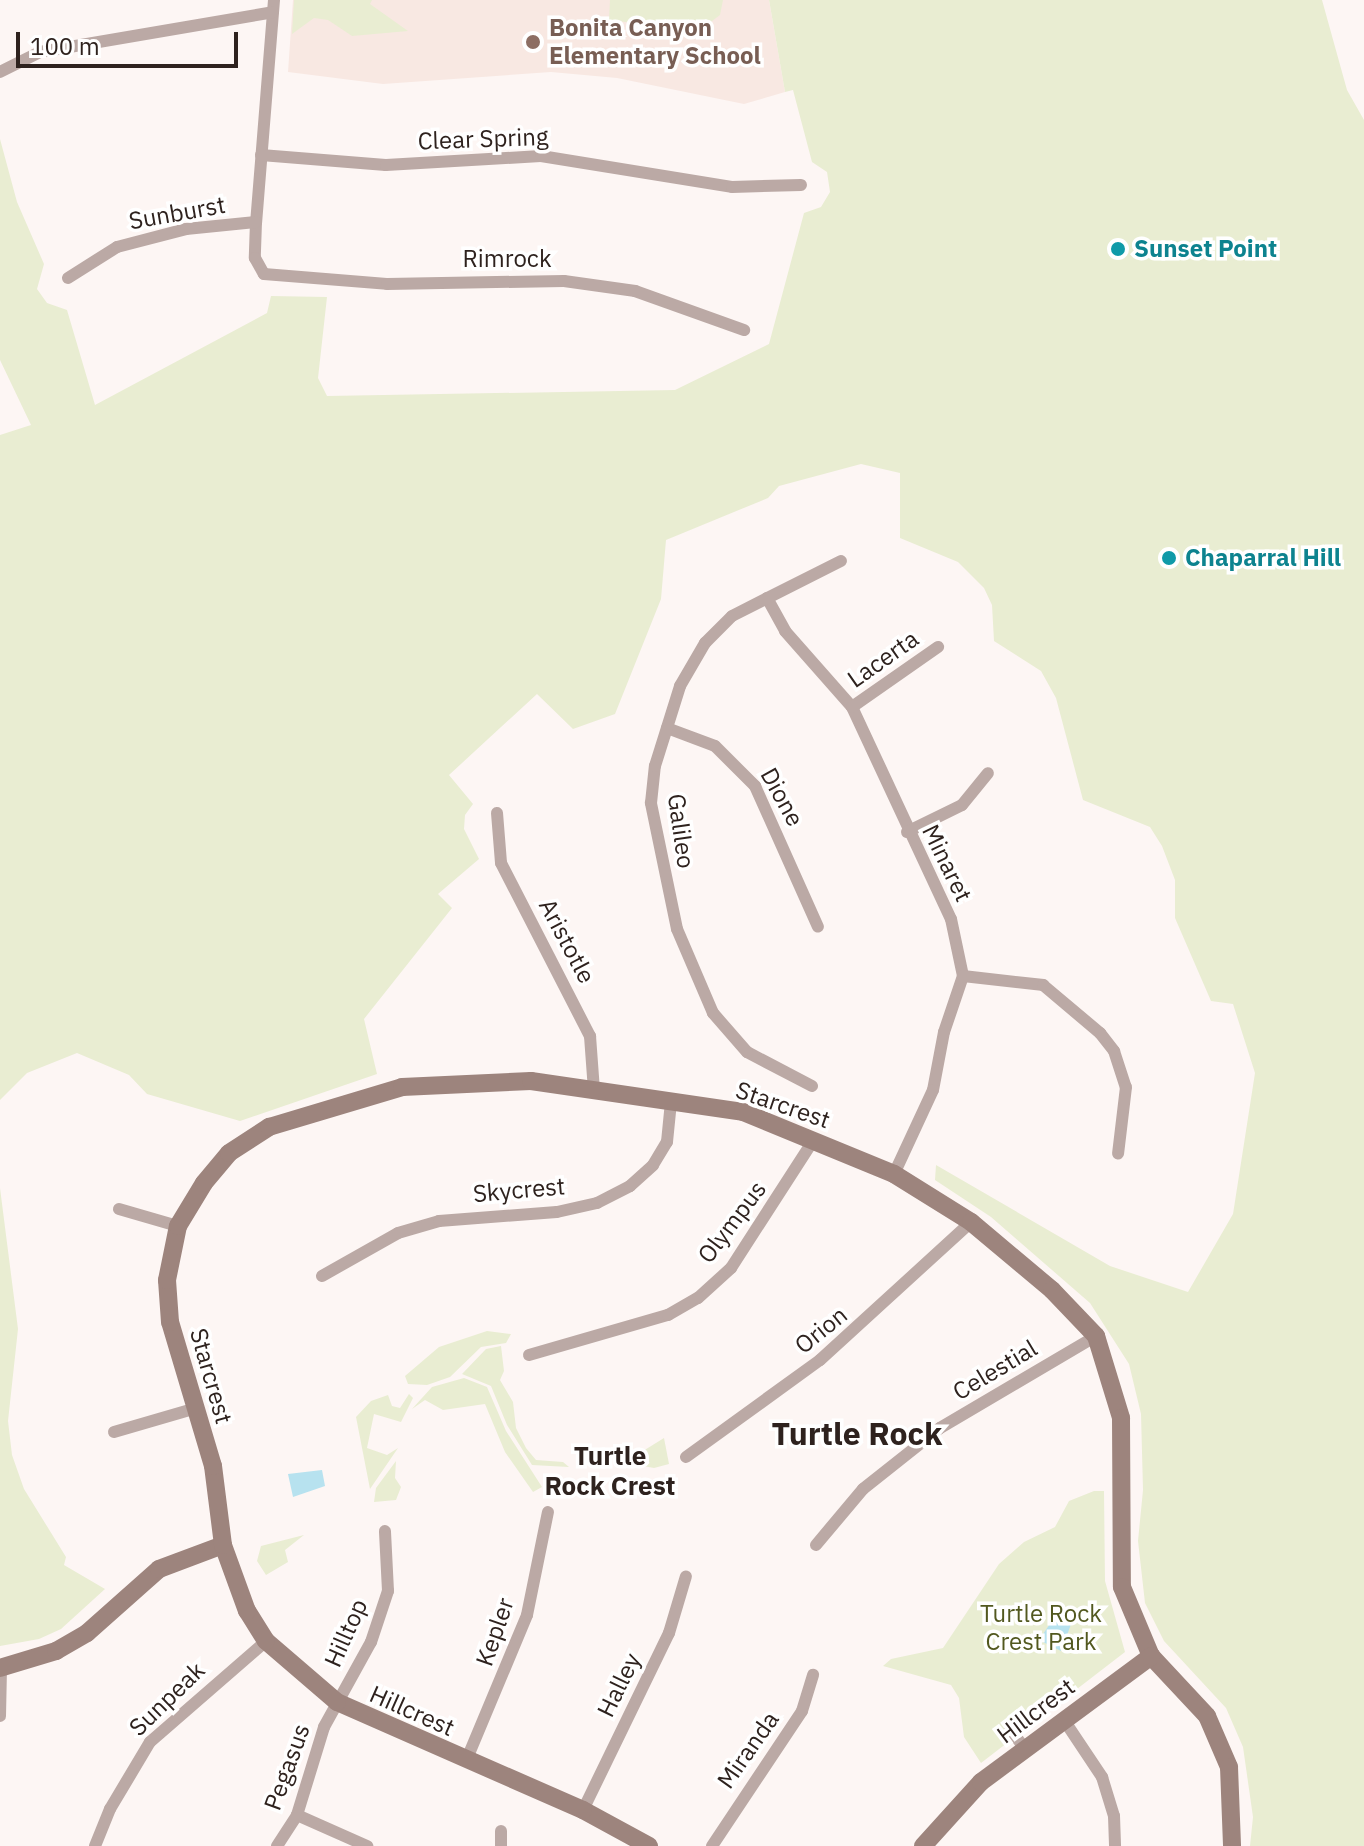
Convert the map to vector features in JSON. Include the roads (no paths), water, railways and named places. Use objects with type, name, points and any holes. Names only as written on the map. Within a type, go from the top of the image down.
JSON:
[{"type":"street","points":[[0,72],[40,52],[274,6],[256,222]]},
{"type":"street","name":"Clear Spring","points":[[261,155],[386,165],[541,156],[732,187],[801,185]]},
{"type":"street","name":"Rimrock","points":[[256,222],[255,258],[264,274],[387,284],[564,281],[635,291],[744,330]]},
{"type":"street","name":"Sunburst","points":[[68,278],[117,247],[186,229],[256,222]]},
{"type":"street","name":"Galileo","points":[[812,1086],[747,1052],[713,1013],[677,929],[651,803],[667,728],[680,686],[705,643],[732,616],[841,561]]},
{"type":"street","name":"Minaret","points":[[767,598],[785,631],[852,707],[907,832],[951,919],[963,976]]},
{"type":"street","name":"Lacerta","points":[[852,707],[938,647]]},
{"type":"street","name":"Dione","points":[[667,728],[715,746],[755,786],[818,927]]},
{"type":"street","points":[[907,832],[962,805],[988,773]]},
{"type":"street","name":"Aristotle","points":[[497,813],[501,863],[590,1036],[594,1091]]},
{"type":"street","points":[[894,1174],[933,1090],[944,1032],[963,976],[1020,978],[1043,985],[1100,1033],[1114,1051],[1126,1087],[1118,1154]]},
{"type":"street","name":"Starcrest","points":[[223,1545],[213,1466],[170,1322],[167,1280],[178,1226],[229,1153],[269,1127],[339,1102],[402,1087],[465,1081],[531,1081],[743,1112],[894,1174],[971,1222],[1052,1290],[1096,1336],[1121,1418],[1122,1587],[1151,1656],[1207,1716],[1229,1767],[1232,1846]]},
{"type":"street","name":"Skycrest","points":[[322,1276],[398,1233],[439,1221],[557,1212],[597,1203],[630,1186],[667,1142],[671,1102]]},
{"type":"street","name":"Olympus","points":[[529,1355],[668,1315],[698,1298],[731,1268],[814,1139]]},
{"type":"street","points":[[119,1209],[178,1226]]},
{"type":"street","name":"Orion","points":[[686,1457],[820,1360],[971,1222]]},
{"type":"street","name":"Celestial","points":[[816,1545],[863,1489],[940,1428],[1096,1336]]},
{"type":"street","points":[[114,1432],[196,1408]]},
{"type":"street","name":"Kepler","points":[[466,1761],[527,1615],[548,1512]]},
{"type":"street","name":"Hilltop","points":[[337,1702],[371,1642],[388,1591],[385,1531]]},
{"type":"street","points":[[0,1716],[0,1668],[56,1651],[87,1633],[159,1569],[223,1545]]},
{"type":"street","name":"Hillcrest","points":[[223,1545],[247,1611],[266,1641],[337,1702],[583,1810],[649,1846]]},
{"type":"street","name":"Halley","points":[[583,1810],[669,1633],[686,1576]]},
{"type":"street","name":"Sunpeak","points":[[95,1846],[110,1809],[150,1742],[266,1641]]},
{"type":"street","name":"Hillcrest","points":[[923,1846],[981,1782],[1151,1656]]},
{"type":"street","name":"Miranda","points":[[712,1846],[802,1711],[813,1675]]},
{"type":"street","name":"Pegasus","points":[[277,1846],[297,1815],[324,1727],[337,1702]]},
{"type":"street","points":[[1064,1720],[1102,1777],[1114,1816],[1115,1846]]},
{"type":"street","points":[[1010,1729],[1025,1749]]},
{"type":"street","points":[[297,1815],[367,1846]]},
{"type":"street","points":[[501,1831],[501,1846]]},
{"type":"water","points":[[322,1470],[325,1486],[293,1497],[288,1474]]},
{"type":"water","points":[[1058,1612],[1073,1619],[1061,1651],[1039,1640]]},
{"type":"place","name":"Bonita Canyon Elementary School","points":[[533,42]]},
{"type":"place","name":"Sunset Point","points":[[1118,249]]},
{"type":"place","name":"Chaparral Hill","points":[[1169,558]]},
{"type":"district","name":"Turtle Rock","points":[[857,1433]]},
{"type":"district","name":"Turtle Rock Crest","points":[[610,1471]]},
{"type":"park label","name":"Turtle Rock Crest Park","points":[[1041,1628]]}]
